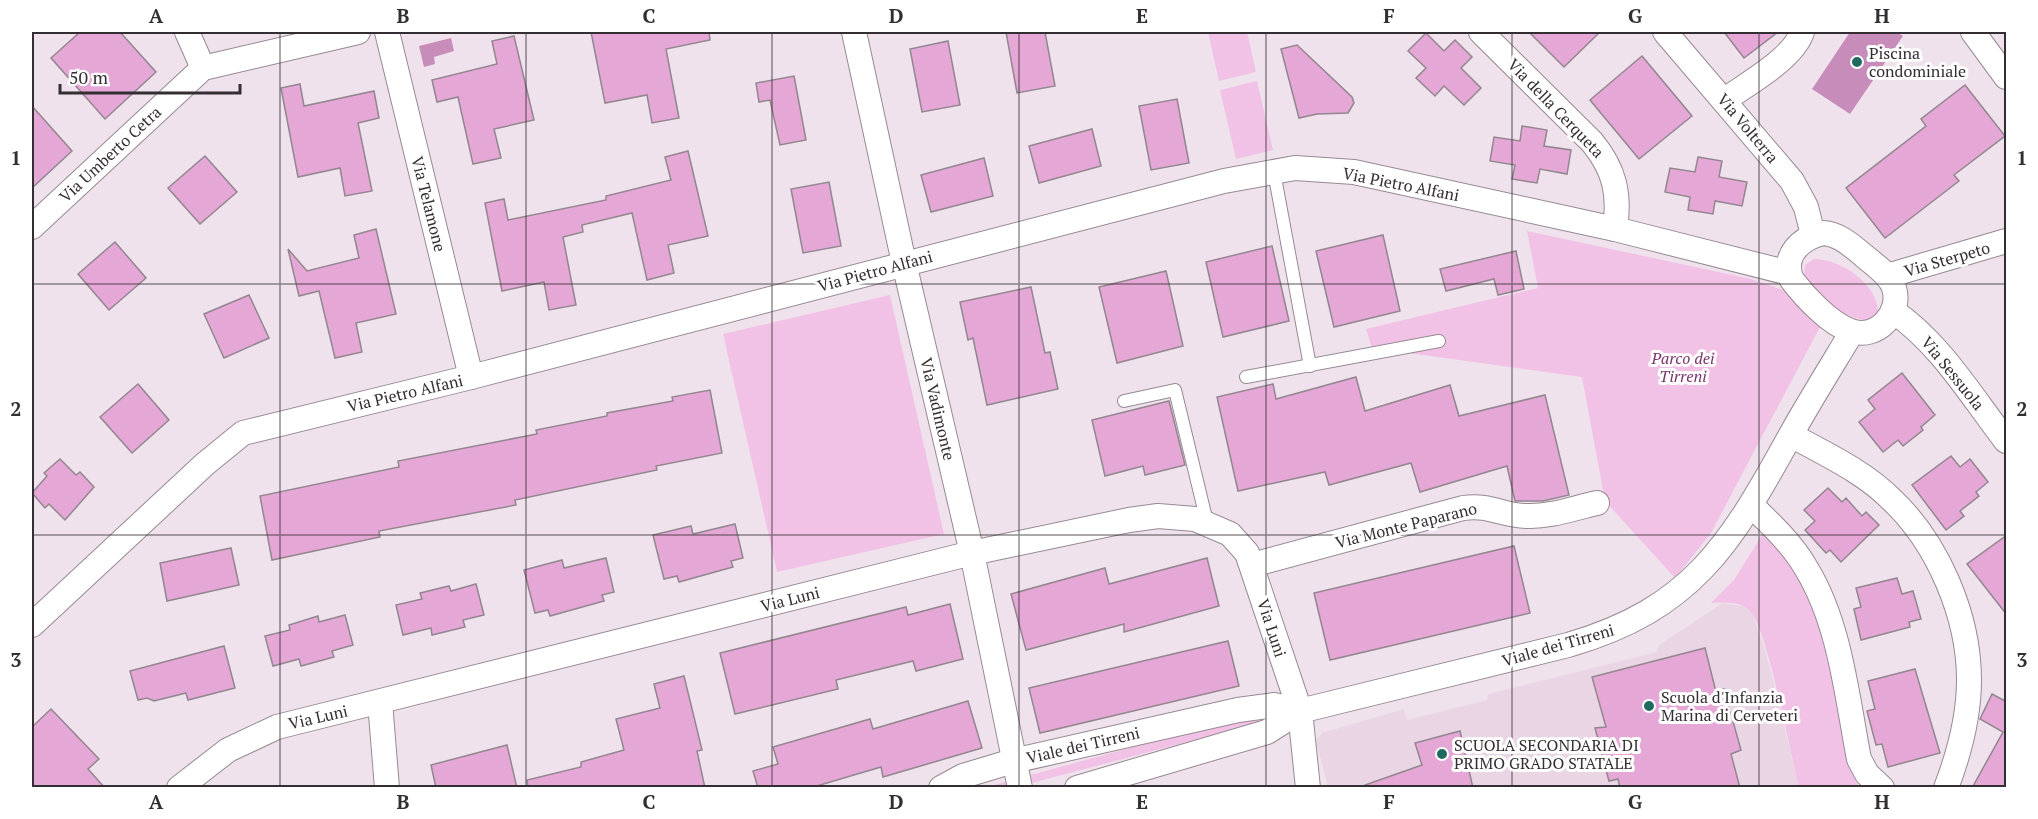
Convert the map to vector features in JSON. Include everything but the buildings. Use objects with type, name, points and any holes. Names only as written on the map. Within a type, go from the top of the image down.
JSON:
[{"type":"street","points":[[187,32],[203,68]]},
{"type":"street","name":"Via Umberto Cetra","points":[[32,227],[203,68],[358,32]]},
{"type":"street","name":"Via Telamone","points":[[387,32],[471,377]]},
{"type":"street","name":"Via Vadimonte","points":[[854,32],[904,263],[972,553],[1020,788]]},
{"type":"street","name":"Via della Cerqueta","points":[[1481,32],[1592,142],[1608,163],[1618,190],[1615,229]]},
{"type":"street","name":"Via Volterra","points":[[1665,32],[1725,100],[1798,189],[1806,207],[1813,235]]},
{"type":"street","points":[[1725,100],[1785,56],[1796,45],[1802,32]]},
{"type":"street","points":[[1973,32],[2007,76]]},
{"type":"street","name":"Via Pietro Alfani","points":[[32,625],[243,433],[471,377],[1224,181],[1295,168],[1354,172],[1615,229],[1789,273]]},
{"type":"street","points":[[1830,234],[1843,240],[1887,276],[1894,287],[1893,311],[1875,330],[1852,332],[1835,322],[1810,300],[1789,273],[1792,254],[1804,240],[1813,235],[1830,234]]},
{"type":"street","name":"Via Sterpeto","points":[[1887,276],[2007,241]]},
{"type":"street","name":"Via Sessuola","points":[[1893,311],[1936,349],[2007,441]]},
{"type":"street","name":"Viale dei Tirreni","points":[[1077,788],[1267,732],[1300,711],[1568,645],[1632,622],[1662,605],[1695,577],[1726,543],[1752,506],[1852,332]]},
{"type":"street","points":[[1791,435],[1860,474],[1891,498],[1922,536],[1945,580],[1964,636],[1969,680],[1961,738],[1946,788]]},
{"type":"street","name":"Via Monte Paparano","points":[[1251,565],[1474,506],[1495,508],[1526,516],[1597,503]]},
{"type":"street","points":[[1752,506],[1796,552],[1813,580],[1835,645],[1860,759],[1868,774],[1882,788]]},
{"type":"street","name":"Via Luni","points":[[179,788],[217,756],[264,731],[972,553],[1158,516],[1208,522],[1235,538],[1247,553],[1300,711],[1308,788]]},
{"type":"street","points":[[380,702],[387,788]]},
{"type":"street","name":"Viale dei Tirreni","points":[[941,788],[963,776],[1013,761],[1250,708],[1274,705],[1300,711]]},
{"type":"lane","points":[[1274,172],[1310,366]]},
{"type":"lane","points":[[1246,377],[1439,341]]},
{"type":"lane","points":[[1124,401],[1175,390],[1208,522]]},
{"type":"shaded area","name":"Piscina condominiale","points":[[1850,32],[1897,32],[1903,36],[1850,114],[1812,89]]},
{"type":"shaded area","points":[[451,38],[454,51],[434,57],[435,64],[424,67],[419,46]]},
{"type":"shaded area","name":"Scuola d'Infanzia Marina di Cerveteri","points":[[1723,603],[1746,607],[1753,614],[1769,664],[1799,787],[1328,787],[1316,741],[1322,733],[1404,709],[1407,720],[1487,700],[1488,694],[1657,652],[1659,645]]},
{"type":"green space","points":[[1208,32],[1247,32],[1256,72],[1219,81]]},
{"type":"green space","points":[[1257,81],[1273,150],[1236,159],[1220,90]]},
{"type":"green space","name":"Parco dei Tirreni","points":[[1527,231],[1751,279],[1789,292],[1818,312],[1820,327],[1711,533],[1675,578],[1605,501],[1582,377],[1372,348],[1366,329],[1538,288]]},
{"type":"green space","points":[[1814,259],[1836,264],[1857,276],[1873,294],[1878,315],[1872,321],[1851,316],[1825,299],[1804,276],[1805,265]]},
{"type":"green space","points":[[890,295],[944,534],[777,572],[723,334]]},
{"type":"green space","points":[[1766,534],[1785,548],[1816,613],[1858,787],[1799,787],[1778,692],[1755,619],[1748,609],[1740,605],[1711,603],[1734,580],[1762,535]]},
{"type":"green space","points":[[1269,710],[1271,720],[1016,787],[983,788]]},
{"type":"place","name":"Piscina condominiale","points":[[1857,62]]},
{"type":"place","name":"Scuola d'Infanzia Marina di Cerveteri","points":[[1649,706]]},
{"type":"place","name":"SCUOLA SECONDARIA DI PRIMO GRADO STATALE","points":[[1442,754]]}]
